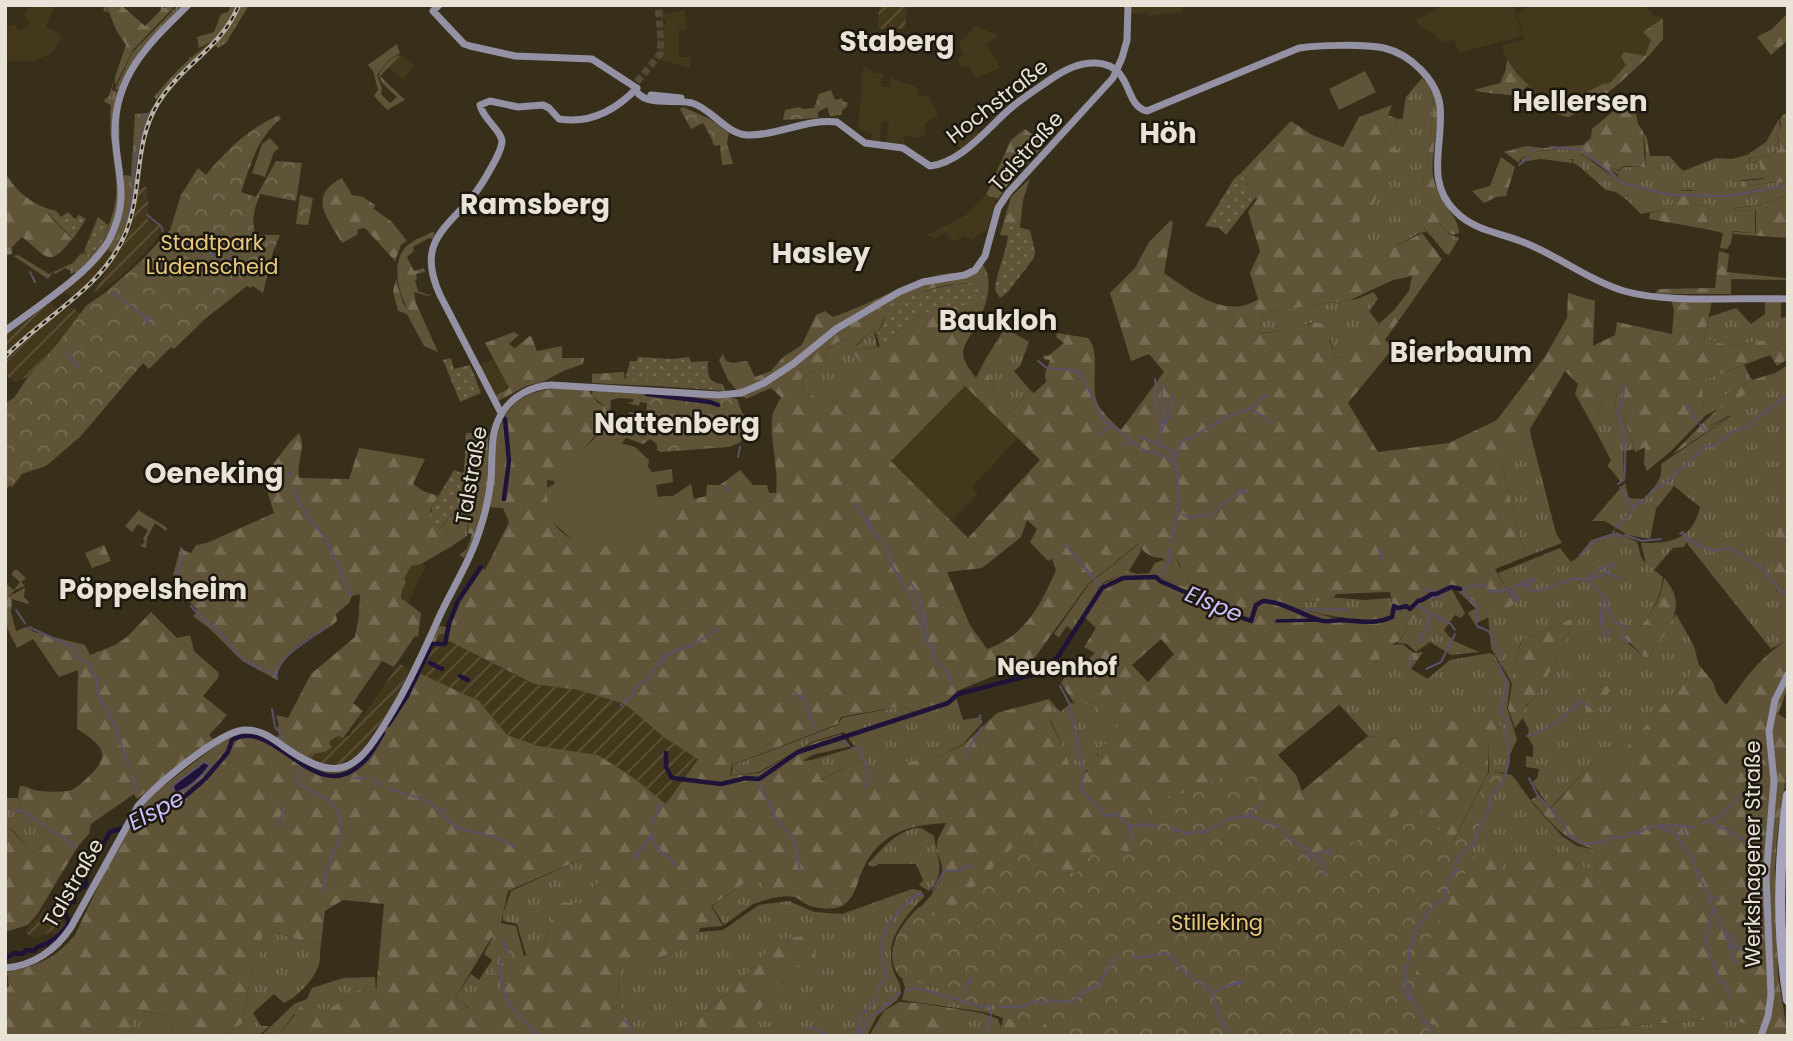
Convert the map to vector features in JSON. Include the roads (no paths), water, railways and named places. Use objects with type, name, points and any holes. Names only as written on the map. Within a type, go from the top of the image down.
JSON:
[{"type":"highway","points":[[1788,795],[1780,870],[1781,941],[1788,999]]},
{"type":"highway","points":[[1788,833],[1785,905],[1788,965]]},
{"type":"main road","points":[[5,331],[88,266],[109,240],[122,200],[116,129],[117,105],[122,87],[142,51],[188,5]]},
{"type":"main road","points":[[1128,5],[1127,40],[1117,71],[1127,84],[1135,105],[1140,109],[1147,111],[1299,48],[1312,46],[1387,49],[1416,66],[1436,91],[1440,120],[1436,162],[1438,180],[1448,203],[1467,221],[1530,245],[1600,281],[1634,293],[1668,297],[1788,299]]},
{"type":"main road","points":[[436,8],[464,44],[515,56],[592,60],[649,95],[699,101],[731,125],[747,131],[834,118],[843,121],[858,137]]},
{"type":"main road","name":"Hochstraße","points":[[858,137],[869,144],[899,146],[925,164],[936,165],[964,150],[1020,101],[1065,70],[1094,63],[1117,71]]},
{"type":"main road","name":"Talstraße","points":[[5,968],[40,958],[65,936],[138,806],[216,740],[232,732],[248,730],[261,733],[310,764],[333,770],[346,767],[362,756],[399,700],[474,547],[487,504],[493,435],[501,414],[524,392],[545,385],[719,395],[741,393],[773,378],[836,329],[899,292],[923,282],[971,273],[980,266],[985,256],[999,208],[1008,193],[1107,87],[1117,71]]},
{"type":"main road","points":[[636,87],[645,98]]},
{"type":"main road","points":[[501,414],[436,286],[431,265],[435,244],[444,225],[484,181],[502,144],[499,133],[482,111],[481,104],[490,101],[518,107],[543,106],[560,119],[586,118],[604,114],[620,104],[636,87]]},
{"type":"main road","points":[[586,118],[636,87]]},
{"type":"main road","points":[[620,104],[645,98],[695,104],[743,134],[778,132],[831,121],[841,124],[858,137]]},
{"type":"main road","name":"Werkshagener Straße","points":[[1761,1036],[1771,995],[1766,876],[1774,781],[1769,737],[1770,719],[1777,695],[1788,674]]},
{"type":"water","points":[[204,762],[210,765],[203,774],[190,786],[175,793],[175,784]]},
{"type":"waterway","points":[[125,223],[132,200],[136,159],[143,131],[163,93],[193,62],[190,58]]},
{"type":"waterway","points":[[142,121],[144,114],[148,115]]},
{"type":"waterway","points":[[1529,147],[1534,151]]},
{"type":"waterway","points":[[1551,147],[1576,149]]},
{"type":"waterway","points":[[1580,148],[1622,183],[1671,195]]},
{"type":"waterway","points":[[1519,165],[1529,157]]},
{"type":"waterway","points":[[1752,192],[1788,185]]},
{"type":"waterway","points":[[1727,196],[1750,192]]},
{"type":"waterway","points":[[1674,195],[1725,196]]},
{"type":"waterway","points":[[147,215],[161,226],[163,231]]},
{"type":"waterway","points":[[170,237],[197,252]]},
{"type":"waterway","points":[[207,251],[220,259]]},
{"type":"waterway","points":[[225,261],[235,257]]},
{"type":"waterway","points":[[30,272],[35,282]]},
{"type":"waterway","points":[[112,292],[150,323]]},
{"type":"waterway","points":[[146,323],[146,318],[151,318]]},
{"type":"waterway","points":[[66,351],[79,368]]},
{"type":"waterway","points":[[1038,361],[1047,368],[1079,371],[1082,376]]},
{"type":"waterway","points":[[1083,378],[1105,423],[1111,424],[1146,452]]},
{"type":"waterway","points":[[1155,379],[1155,406],[1161,425],[1157,442],[1159,446]]},
{"type":"waterway","points":[[1162,431],[1163,385]]},
{"type":"waterway","points":[[1621,423],[1619,407],[1624,386]]},
{"type":"waterway","points":[[647,394],[718,405]]},
{"type":"waterway","points":[[1714,446],[1731,432],[1744,429],[1788,394]]},
{"type":"waterway","points":[[1165,423],[1171,413],[1172,395]]},
{"type":"waterway","points":[[1208,427],[1252,408],[1263,396],[1268,395]]},
{"type":"waterway","points":[[1687,404],[1697,422]]},
{"type":"waterway","points":[[1249,408],[1265,418]]},
{"type":"waterway","points":[[719,416],[720,420]]},
{"type":"waterway","points":[[504,499],[509,461],[505,419]]},
{"type":"waterway","points":[[1700,424],[1706,432]]},
{"type":"waterway","points":[[1618,484],[1624,480],[1625,473],[1622,425]]},
{"type":"waterway","points":[[1098,435],[1111,426]]},
{"type":"waterway","points":[[1175,458],[1182,441],[1207,428]]},
{"type":"waterway","points":[[1138,436],[1168,448],[1174,458]]},
{"type":"waterway","points":[[1122,445],[1134,442]]},
{"type":"waterway","points":[[506,445],[509,448]]},
{"type":"waterway","points":[[1646,499],[1653,490],[1664,484],[1706,446],[1713,446]]},
{"type":"waterway","points":[[738,457],[740,447]]},
{"type":"waterway","points":[[1150,452],[1164,456],[1177,466],[1179,509],[1170,543]]},
{"type":"waterway","points":[[288,472],[289,476]]},
{"type":"waterway","points":[[726,485],[729,492]]},
{"type":"waterway","points":[[1620,487],[1633,507]]},
{"type":"waterway","points":[[293,488],[307,515],[322,533],[351,596]]},
{"type":"waterway","points":[[1183,514],[1188,518],[1209,516],[1242,489]]},
{"type":"waterway","points":[[1239,494],[1248,490]]},
{"type":"waterway","points":[[1631,512],[1636,504],[1644,501]]},
{"type":"waterway","points":[[856,505],[863,515]]},
{"type":"waterway","points":[[1616,528],[1629,514]]},
{"type":"waterway","points":[[864,518],[887,548],[893,568],[916,607],[926,639],[934,648],[933,659],[944,667],[953,684]]},
{"type":"waterway","points":[[868,518],[873,531]]},
{"type":"waterway","points":[[1680,534],[1683,532],[1684,537],[1707,549],[1717,551],[1727,548],[1735,551],[1763,569],[1780,591],[1788,594]]},
{"type":"waterway","points":[[1625,535],[1642,541],[1661,539]]},
{"type":"waterway","points":[[1579,557],[1597,540],[1608,536],[1621,536]]},
{"type":"waterway","points":[[1065,544],[1102,588]]},
{"type":"waterway","points":[[181,548],[182,557],[175,582],[185,600]]},
{"type":"waterway","points":[[1378,548],[1382,558]]},
{"type":"waterway","points":[[1157,578],[1169,563],[1169,549]]},
{"type":"waterway","points":[[1590,576],[1609,563]]},
{"type":"waterway","points":[[1588,579],[1601,576],[1615,564]]},
{"type":"waterway","points":[[420,669],[432,644],[445,644],[458,601],[481,567]]},
{"type":"waterway","points":[[1606,573],[1618,577]]},
{"type":"waterway","name":"Elspe","points":[[1061,652],[1102,588],[1123,578],[1156,577],[1206,605],[1251,621],[1256,605],[1263,601],[1285,606],[1322,621],[1379,621],[1392,617],[1394,606],[1406,606],[1410,609],[1418,601],[1432,594],[1451,587],[1460,589]]},
{"type":"waterway","points":[[1520,584],[1535,578]]},
{"type":"waterway","points":[[1500,658],[1500,652],[1491,634],[1476,624],[1478,619],[1475,613],[1479,608],[1460,589],[1483,584],[1490,592],[1501,593],[1503,589],[1508,589],[1510,593],[1520,584],[1535,592],[1576,578]]},
{"type":"waterway","points":[[1577,579],[1586,579]]},
{"type":"waterway","points":[[1521,584],[1528,585],[1536,580]]},
{"type":"waterway","points":[[1587,580],[1603,595],[1612,619]]},
{"type":"waterway","points":[[911,584],[923,609],[928,637],[924,638]]},
{"type":"waterway","points":[[1424,590],[1431,590]]},
{"type":"waterway","name":"Elspe","points":[[1434,590],[1439,592]]},
{"type":"waterway","points":[[1514,592],[1519,600]]},
{"type":"waterway","points":[[1511,593],[1516,601]]},
{"type":"waterway","name":"Elspe","points":[[1422,600],[1439,596],[1442,598]]},
{"type":"waterway","points":[[1603,603],[1600,621],[1607,638]]},
{"type":"waterway","points":[[1414,604],[1451,624],[1455,630]]},
{"type":"waterway","points":[[191,606],[241,657],[261,669]]},
{"type":"waterway","points":[[1303,613],[1305,610],[1346,609]]},
{"type":"waterway","points":[[16,610],[25,623]]},
{"type":"waterway","points":[[922,614],[926,623]]},
{"type":"waterway","points":[[1418,642],[1427,630],[1428,614]]},
{"type":"waterway","points":[[1602,614],[1605,623]]},
{"type":"waterway","points":[[1277,621],[1319,620]]},
{"type":"waterway","points":[[1612,621],[1624,626],[1622,638],[1629,642]]},
{"type":"waterway","points":[[277,679],[277,671],[287,656],[329,626]]},
{"type":"waterway","points":[[29,627],[72,647]]},
{"type":"waterway","points":[[621,705],[631,697],[638,684],[646,681],[665,655],[693,645],[720,627]]},
{"type":"waterway","points":[[1607,633],[1611,630]]},
{"type":"waterway","points":[[1426,669],[1441,662],[1455,634]]},
{"type":"waterway","points":[[75,649],[76,656],[90,664],[96,677],[98,695],[113,721],[129,766]]},
{"type":"waterway","name":"Elspe","points":[[1043,669],[1060,654]]},
{"type":"waterway","points":[[660,665],[668,655]]},
{"type":"waterway","points":[[1409,665],[1412,656]]},
{"type":"waterway","name":"Elspe","points":[[430,663],[442,669]]},
{"type":"waterway","points":[[1449,885],[1451,874],[1458,871],[1454,865],[1459,856],[1477,839],[1477,830],[1488,813],[1490,798],[1501,784],[1509,761],[1506,719],[1501,715],[1506,684],[1499,664]]},
{"type":"waterway","points":[[265,670],[275,675]]},
{"type":"waterway","name":"Elspe","points":[[388,725],[419,671]]},
{"type":"waterway","name":"Elspe","points":[[666,753],[666,767],[672,778],[721,784],[746,778],[759,779],[798,752],[948,703],[958,694],[1035,674]]},
{"type":"waterway","name":"Elspe","points":[[460,676],[468,680]]},
{"type":"waterway","points":[[1060,686],[1069,703],[1078,746]]},
{"type":"waterway","points":[[795,692],[801,699]]},
{"type":"waterway","points":[[802,694],[806,709]]},
{"type":"waterway","points":[[1527,736],[1549,727],[1580,701],[1589,706]]},
{"type":"waterway","points":[[272,709],[275,727],[282,736],[281,741]]},
{"type":"waterway","points":[[808,713],[814,726]]},
{"type":"waterway","points":[[980,715],[981,723]]},
{"type":"waterway","points":[[967,758],[965,754],[982,727]]},
{"type":"waterway","name":"Elspe","points":[[5,959],[14,953],[34,951],[60,934],[69,922],[65,912],[71,901],[74,902],[75,893],[86,885],[86,876],[110,832],[131,826],[156,809],[176,804],[205,779],[228,752],[232,740],[248,736],[263,739],[311,769],[327,775],[344,775],[365,761],[383,733]]},
{"type":"waterway","points":[[842,738],[849,746]]},
{"type":"waterway","points":[[852,748],[860,749],[865,763],[868,772],[865,786]]},
{"type":"waterway","points":[[1078,748],[1083,773]]},
{"type":"waterway","points":[[296,782],[303,764]]},
{"type":"waterway","points":[[132,775],[138,790]]},
{"type":"waterway","points":[[1084,776],[1081,783],[1084,793],[1103,814],[1107,816],[1116,813],[1133,827],[1142,824],[1157,826]]},
{"type":"waterway","points":[[354,778],[365,778]]},
{"type":"waterway","points":[[372,778],[382,785]]},
{"type":"waterway","name":"Elspe","points":[[753,778],[758,784]]},
{"type":"waterway","points":[[1529,778],[1538,796],[1555,813],[1571,837],[1589,845],[1593,842],[1603,843],[1610,837],[1623,838],[1632,831],[1638,834],[1656,826],[1694,827]]},
{"type":"waterway","points":[[298,784],[328,800],[337,809]]},
{"type":"waterway","points":[[760,786],[775,816],[795,842],[800,872]]},
{"type":"waterway","points":[[389,788],[430,803],[456,827],[497,838],[515,848]]},
{"type":"waterway","points":[[1711,820],[1721,815],[1741,794]]},
{"type":"waterway","points":[[145,802],[150,812]]},
{"type":"waterway","points":[[652,824],[661,802]]},
{"type":"waterway","points":[[1247,816],[1258,806]]},
{"type":"waterway","points":[[277,826],[285,807]]},
{"type":"waterway","points":[[443,810],[447,809]]},
{"type":"waterway","points":[[14,810],[22,811],[77,847]]},
{"type":"waterway","points":[[323,893],[326,874],[340,834],[338,811]]},
{"type":"waterway","points":[[1171,829],[1190,834],[1205,832],[1228,819],[1246,816],[1281,828]]},
{"type":"waterway","points":[[1702,824],[1711,820],[1714,823]]},
{"type":"waterway","points":[[1129,824],[1132,840]]},
{"type":"waterway","points":[[1682,825],[1686,837]]},
{"type":"waterway","points":[[1715,825],[1741,838],[1753,848]]},
{"type":"waterway","points":[[1660,828],[1676,833],[1691,855],[1709,896],[1713,908],[1705,942],[1720,981],[1727,985],[1729,997]]},
{"type":"waterway","points":[[1284,830],[1285,836],[1309,850],[1318,862]]},
{"type":"waterway","points":[[652,833],[653,843],[662,853]]},
{"type":"waterway","points":[[634,857],[651,836]]},
{"type":"waterway","points":[[1306,849],[1310,860]]},
{"type":"waterway","points":[[637,859],[639,850]]},
{"type":"waterway","points":[[1319,853],[1330,850],[1332,855]]},
{"type":"waterway","points":[[665,853],[676,866]]},
{"type":"waterway","name":"Elspe","points":[[92,855],[96,858]]},
{"type":"waterway","points":[[1319,855],[1325,876]]},
{"type":"waterway","points":[[933,890],[944,871],[973,867]]},
{"type":"waterway","points":[[1421,1014],[1408,986],[1405,967],[1408,963],[1408,951],[1418,927],[1434,906],[1444,899],[1445,890],[1449,889]]},
{"type":"waterway","points":[[879,992],[877,989],[887,977],[881,951],[886,930],[907,903],[917,894],[923,895]]},
{"type":"waterway","points":[[1711,896],[1719,900]]},
{"type":"waterway","points":[[1713,908],[1735,964]]},
{"type":"waterway","points":[[1726,932],[1741,950]]},
{"type":"waterway","points":[[503,940],[508,953]]},
{"type":"waterway","points":[[1727,942],[1736,950]]},
{"type":"waterway","points":[[1132,955],[1136,958],[1166,953],[1187,974],[1213,992],[1219,1017],[1232,1036]]},
{"type":"waterway","points":[[998,1006],[1017,1007],[1035,1001],[1045,1004],[1051,1000],[1071,1002],[1098,985],[1116,956]]},
{"type":"waterway","points":[[500,958],[502,984],[509,1002],[539,1036]]},
{"type":"waterway","points":[[1407,976],[1403,985],[1412,1001]]},
{"type":"waterway","points":[[965,990],[971,978]]},
{"type":"waterway","points":[[1215,993],[1222,987],[1243,981]]},
{"type":"waterway","points":[[1231,986],[1243,982]]},
{"type":"waterway","points":[[905,990],[918,988],[987,1008],[989,1005],[991,1014]]},
{"type":"waterway","points":[[860,1036],[867,1019],[883,1008],[884,1004],[890,1004],[900,992]]},
{"type":"waterway","points":[[861,1030],[858,1026],[861,1017],[876,997]]},
{"type":"waterway","points":[[985,1036],[991,1016]]},
{"type":"waterway","points":[[1422,1017],[1431,1031],[1431,1036]]},
{"type":"waterway","points":[[623,1019],[632,1033],[628,1036]]},
{"type":"waterway","points":[[811,1027],[829,1036]]},
{"type":"waterway","points":[[856,1036],[858,1027]]},
{"type":"tunnel","points":[[637,82],[660,54],[658,5]]},
{"type":"railway","points":[[5,357],[89,285],[116,252],[131,216],[141,151],[150,119],[168,89],[222,34],[239,5]]},
{"type":"district","name":"Staberg","points":[[897,41]]},
{"type":"district","name":"Hellersen","points":[[1580,101]]},
{"type":"district","name":"Höh","points":[[1168,133]]},
{"type":"district","name":"Ramsberg","points":[[535,204]]},
{"type":"district","name":"Hasley","points":[[821,253]]},
{"type":"district","name":"Baukloh","points":[[998,320]]},
{"type":"district","name":"Bierbaum","points":[[1461,352]]},
{"type":"district","name":"Nattenberg","points":[[677,423]]},
{"type":"district","name":"Oeneking","points":[[214,473]]},
{"type":"district","name":"Pöppelsheim","points":[[153,589]]},
{"type":"district","name":"Neuenhof","points":[[1057,666]]},
{"type":"park label","name":"Stadtpark Lüdenscheid","points":[[212,254]]},
{"type":"park label","name":"Stilleking","points":[[1217,922]]}]
